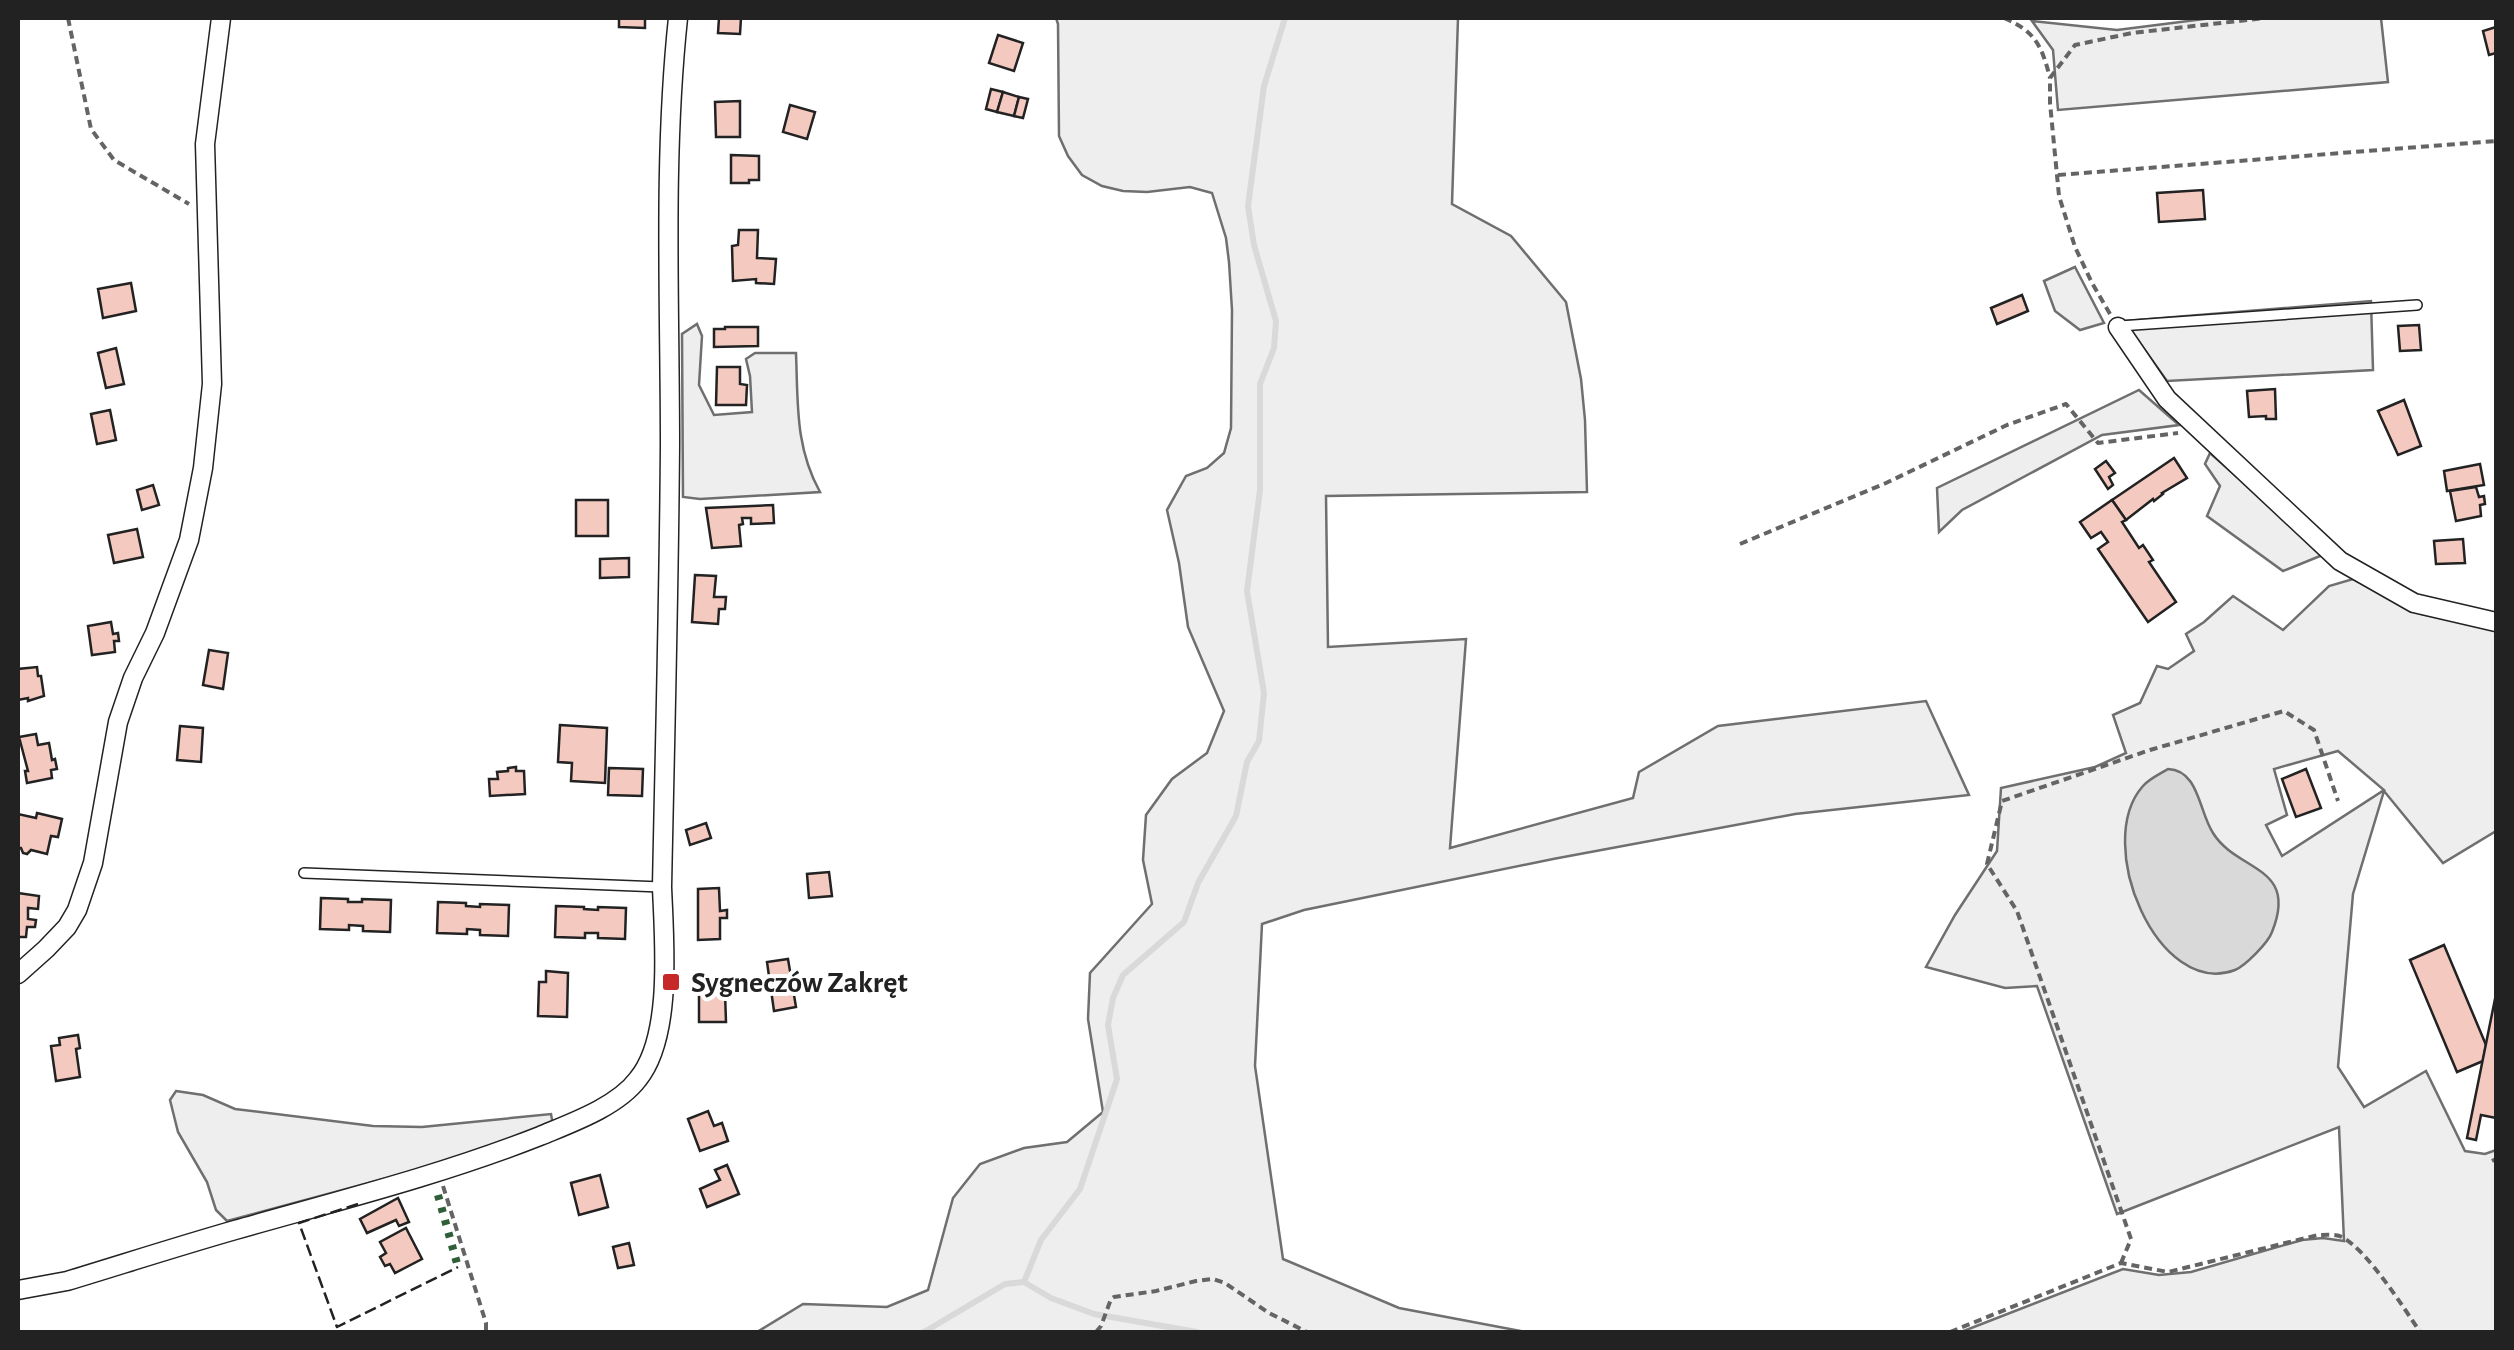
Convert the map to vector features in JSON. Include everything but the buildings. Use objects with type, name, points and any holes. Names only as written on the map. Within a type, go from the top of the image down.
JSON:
[{"type":"street","points":[[18,974],[46,950],[77,910],[92,863],[118,722],[188,540],[203,468],[212,384],[205,144],[221,18]]},
{"type":"street","points":[[18,1290],[68,1281],[493,1154],[583,1119],[620,1096],[638,1080],[652,1055],[662,1024],[670,444],[668,248],[673,62],[678,18]]},
{"type":"street","points":[[2118,326],[2167,399],[2340,561],[2414,604],[2496,622]]},
{"type":"lane","points":[[2118,326],[2417,304]]},
{"type":"lane","points":[[304,873],[662,886]]},
{"type":"path","points":[[68,18],[90,129],[114,160],[208,213]]},
{"type":"path","points":[[2004,18],[2022,26],[2043,50],[2050,78],[2059,196],[2075,246],[2118,326]]},
{"type":"path","points":[[2050,78],[2075,46],[2132,33],[2264,18]]},
{"type":"path","points":[[2058,176],[2496,141]]},
{"type":"path","points":[[1740,544],[1886,484],[2007,425],[2066,404],[2098,443],[2201,430]]},
{"type":"path","points":[[2121,1263],[2131,1239],[2017,912],[1988,864],[2002,801],[2150,750],[2284,711],[2314,730],[2338,802]]},
{"type":"path","points":[[439,1172],[486,1332]]},
{"type":"path","points":[[1950,1332],[2121,1263],[2168,1272],[2318,1235],[2340,1236],[2358,1251],[2390,1287],[2420,1332]]},
{"type":"path","points":[[1096,1332],[1114,1297],[1212,1279],[1307,1332]]},
{"type":"shaded area","points":[[1056,18],[1458,18],[1452,204],[1511,236],[1566,302],[1581,379],[1587,492],[1326,496],[1328,647],[1466,639],[1450,848],[1633,798],[1639,772],[1718,726],[1926,701],[1969,795],[1795,814],[1304,910],[1262,924],[1255,1066],[1283,1259],[1399,1308],[1526,1332],[757,1332],[803,1304],[887,1307],[928,1290],[953,1198],[980,1164],[1024,1148],[1067,1142],[1103,1112],[1088,1019],[1090,973],[1152,904],[1143,860],[1146,815],[1172,779],[1207,753],[1224,711],[1188,627],[1167,510],[1186,476],[1207,468],[1224,453],[1231,428],[1232,310],[1226,238],[1212,193],[1190,187],[1123,191],[1082,175],[1059,136]]},
{"type":"shaded area","points":[[2212,18],[2381,18],[2388,82],[2058,110],[2053,50],[2032,21],[2117,30]]},
{"type":"shaded area","points":[[2075,267],[2104,323],[2080,330],[2055,311],[2044,281]]},
{"type":"shaded area","points":[[2371,301],[2373,370],[2167,381],[2124,321]]},
{"type":"shaded area","points":[[697,324],[702,336],[699,385],[714,415],[752,412],[746,359],[755,353],[796,353],[802,441],[820,492],[683,497],[682,334]]},
{"type":"shaded area","points":[[2139,390],[2179,425],[2102,435],[1962,510],[1939,532],[1937,488]]},
{"type":"shaded area","points":[[2210,453],[2325,554],[2283,571],[2207,516],[2220,486],[2205,464]]},
{"type":"shaded area","points":[[2353,579],[2422,614],[2496,630],[2496,831],[2443,863],[2384,791],[2353,894],[2338,1067],[2364,1107],[2426,1071],[2465,1151],[2485,1154],[2496,1150],[2496,1332],[1961,1332],[2123,1269],[2159,1275],[2191,1272],[2302,1240],[2344,1241],[2339,1127],[2117,1214],[2037,986],[2005,988],[1926,967],[1997,851],[2001,788],[2095,767],[2126,753],[2113,715],[2140,703],[2157,666],[2168,669],[2194,651],[2186,634],[2233,596],[2283,630],[2329,586]],"holes":[[[2338,751],[2384,790],[2282,856],[2266,825],[2287,815],[2274,769]]]},
{"type":"shaded area","points":[[2168,769],[2186,776],[2213,833],[2236,856],[2262,872],[2278,894],[2270,937],[2235,970],[2207,973],[2181,962],[2159,940],[2141,910],[2129,877],[2125,843],[2129,811],[2143,786]]},
{"type":"shaded area","points":[[176,1091],[203,1095],[235,1109],[373,1126],[422,1127],[551,1114],[553,1125],[450,1161],[227,1221],[216,1210],[207,1182],[178,1132],[170,1100]]},
{"type":"waterway","points":[[1024,1282],[1041,1240],[1080,1189],[1117,1079],[1108,1025],[1113,998],[1123,975],[1184,922],[1198,883],[1236,816],[1247,762],[1259,741],[1264,693],[1247,591],[1260,490],[1260,384],[1274,348],[1276,321],[1254,245],[1248,206],[1264,86],[1285,18]]},
{"type":"waterway","points":[[924,1332],[1005,1284],[1024,1282],[1051,1298],[1094,1314],[1197,1332]]},
{"type":"hedge","points":[[438,1195],[458,1267]]},
{"type":"fence","points":[[358,1204],[299,1223],[337,1327],[458,1267]]},
{"type":"place","name":"Sygneczów Zakręt","points":[[671,982]]}]
